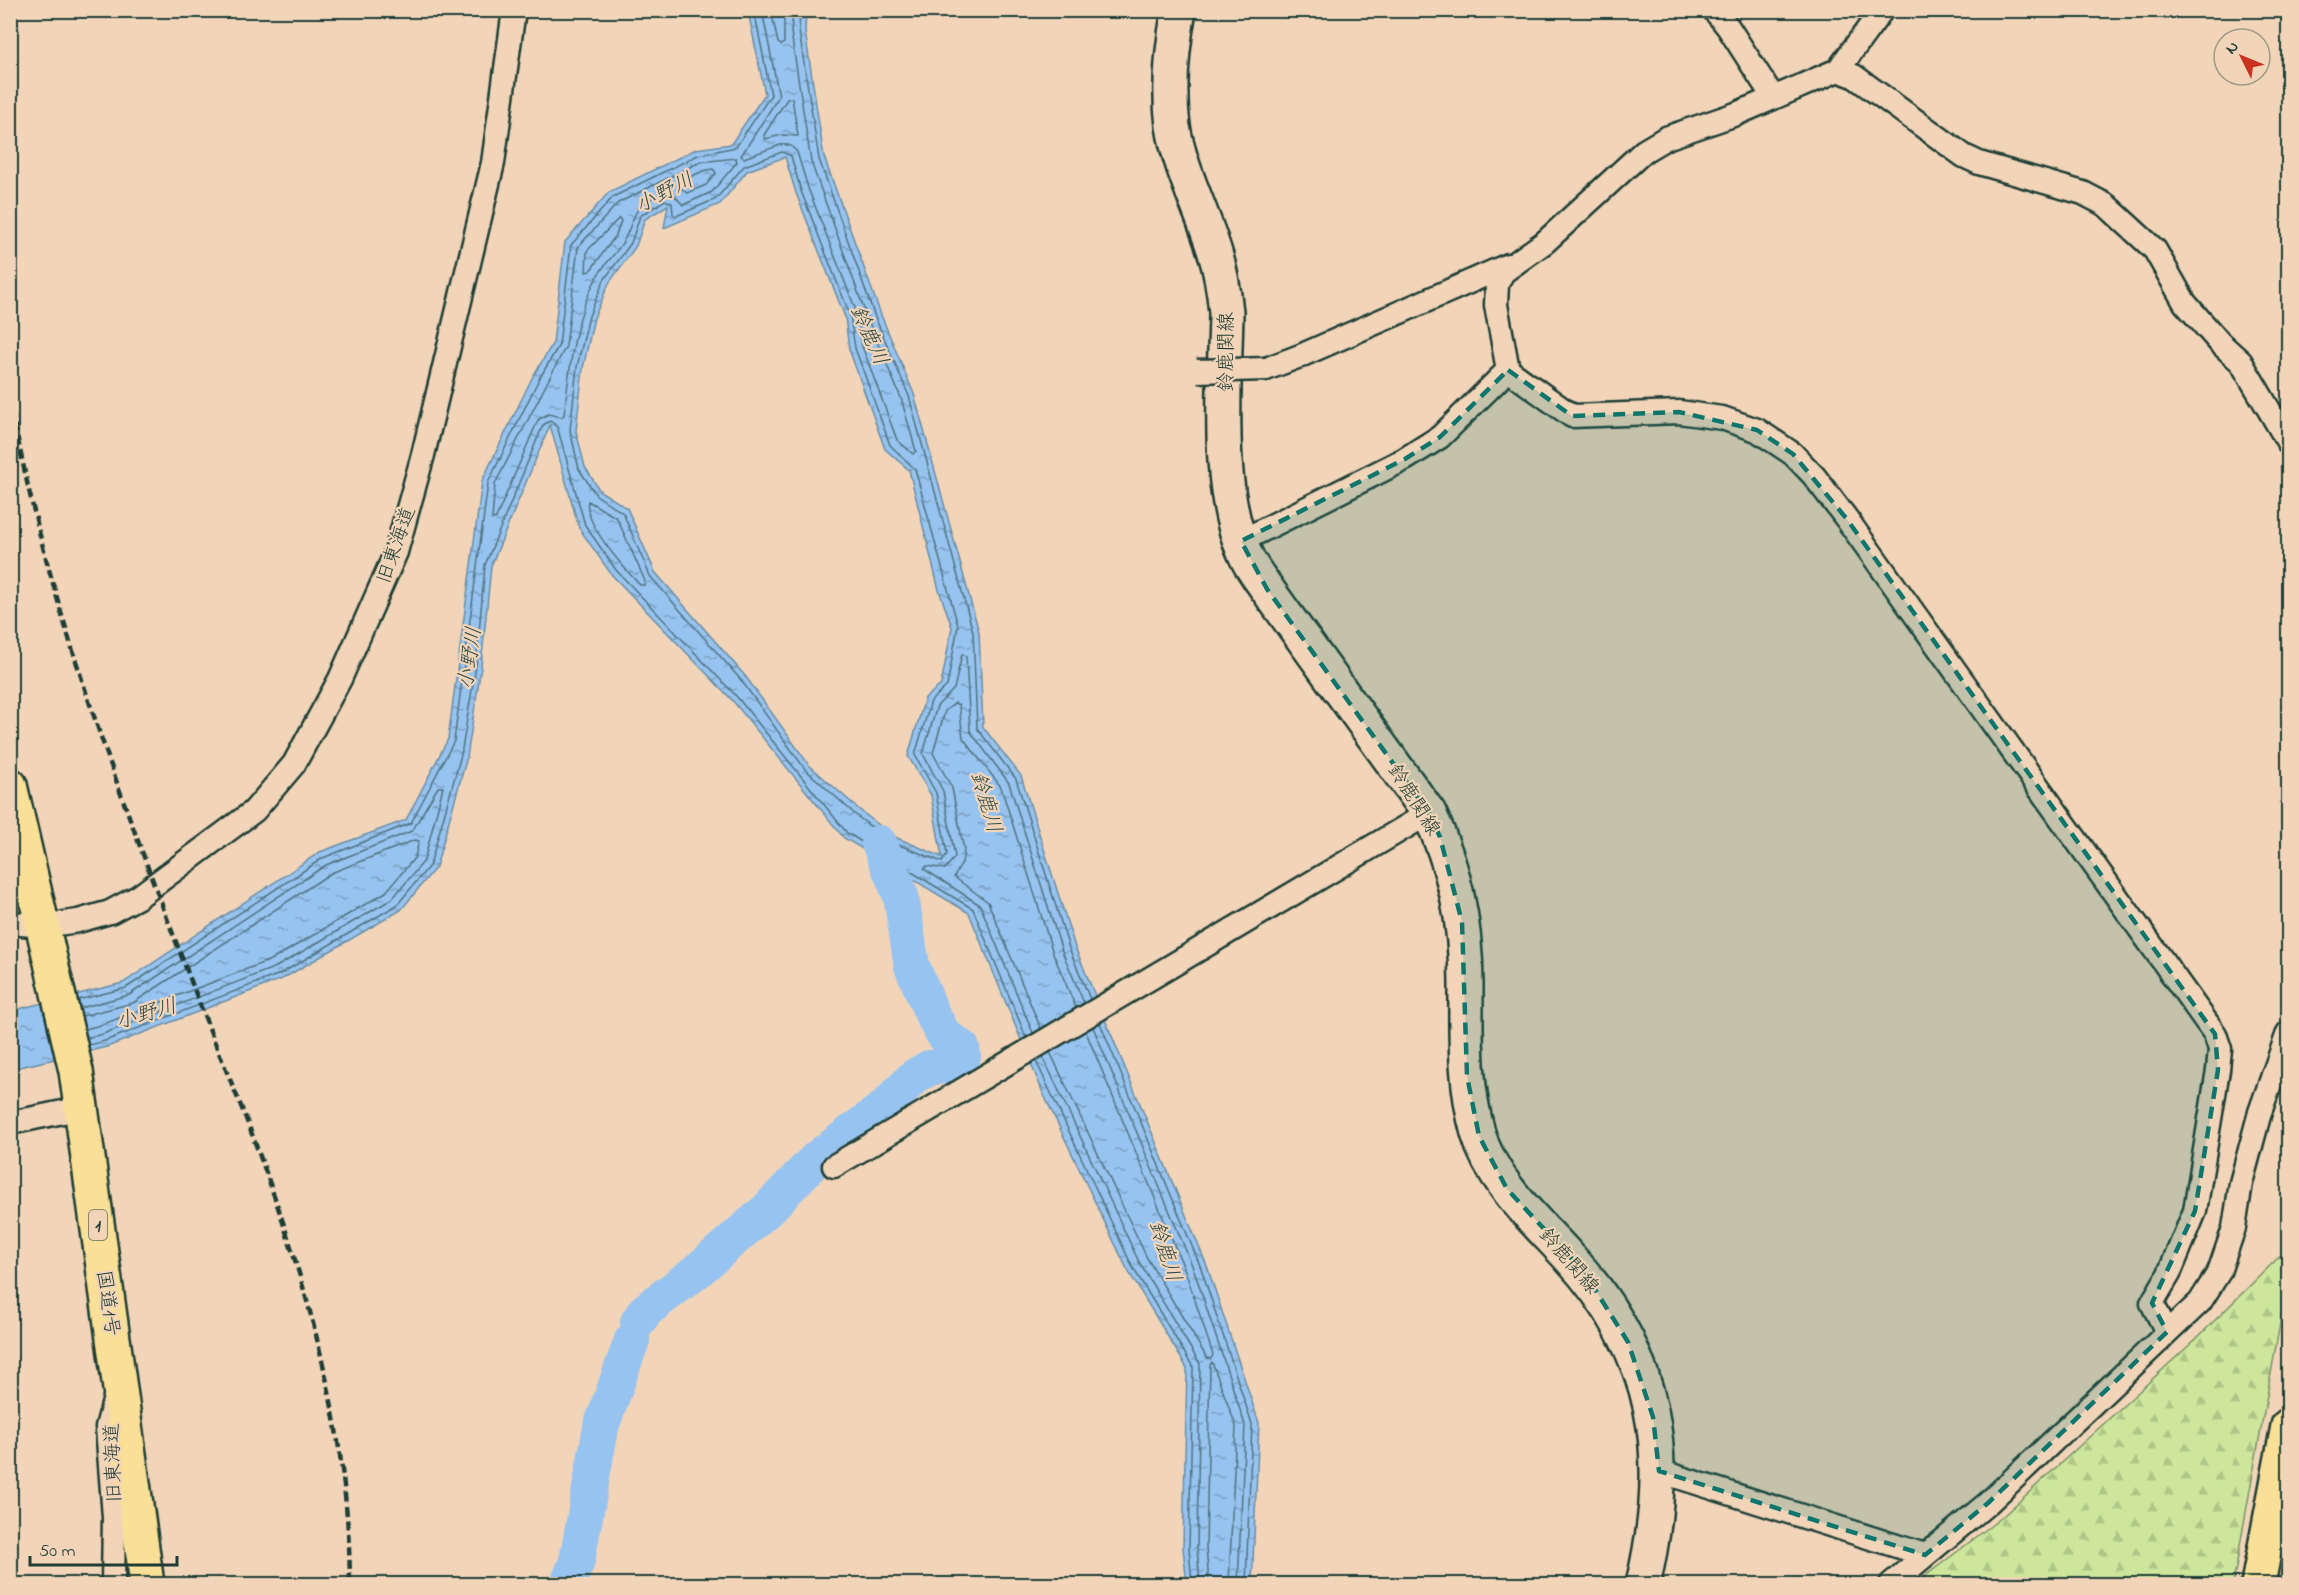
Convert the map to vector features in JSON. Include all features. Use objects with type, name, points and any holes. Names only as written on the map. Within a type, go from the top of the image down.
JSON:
[{"type":"highway","name":"国道1号","points":[[10,785],[76,1071],[147,1584]]},
{"type":"highway","points":[[2258,1584],[2289,1425]]},
{"type":"highway","points":[[2267,1584],[2289,1450]]},
{"type":"main road","name":"鈴鹿関線","points":[[1179,10],[1172,48],[1173,125],[1181,160],[1215,254],[1223,291],[1226,312],[1225,470],[1241,541],[1248,561],[1429,813],[1451,865],[1462,922],[1467,1076],[1479,1136],[1507,1189],[1584,1272],[1607,1304],[1628,1342],[1653,1417],[1659,1471],[1658,1504],[1643,1584]]},
{"type":"street","name":"旧東海道","points":[[10,923],[46,939],[78,921],[110,912],[138,897],[254,811],[294,764],[340,679],[396,552],[423,455],[493,163],[514,10]]},
{"type":"street","points":[[1714,10],[1728,27],[1773,97]]},
{"type":"street","points":[[1882,10],[1838,70],[1736,114],[1666,138],[1644,151],[1545,242],[1503,272],[1497,285],[1496,306],[1508,370],[1572,416],[1679,412],[1722,418],[1757,430],[1793,454],[1814,476],[1853,528],[2215,1034],[2220,1049],[2218,1070],[2195,1211],[2169,1274],[2152,1303],[2168,1332]]},
{"type":"street","points":[[1838,70],[1854,76],[1964,156],[1979,163],[2084,193],[2106,205],[2155,250],[2185,303],[2220,343],[2241,362],[2289,442]]},
{"type":"street","points":[[1197,371],[1266,369],[1300,357],[1504,265],[1516,264]]},
{"type":"street","points":[[1241,541],[1405,459],[1440,436],[1508,370]]},
{"type":"street","points":[[834,1166],[1429,813]]},
{"type":"street","points":[[1891,1584],[1988,1503],[2200,1302],[2219,1272],[2234,1228],[2241,1183],[2260,1112],[2289,1033]]},
{"type":"street","points":[[10,1123],[82,1108]]},
{"type":"street","name":"旧東海道","points":[[113,1584],[114,1517],[107,1427],[120,1378]]},
{"type":"street","points":[[1659,1471],[1925,1555]]},
{"type":"highlighted area","points":[[1508,370],[1572,416],[1679,412],[1757,430],[1793,454],[1846,518],[2215,1034],[2218,1070],[2195,1211],[2152,1303],[2167,1332],[1988,1503],[1925,1555],[1659,1471],[1653,1417],[1628,1342],[1584,1272],[1507,1189],[1479,1136],[1467,1076],[1462,922],[1440,837],[1429,813],[1267,589],[1241,541],[1405,459],[1440,437]]},
{"type":"green space","points":[[2288,1248],[2288,1279],[2233,1584],[1915,1584],[2001,1518],[2196,1339]]},
{"type":"water","points":[[748,11],[806,11],[805,31],[824,157],[881,315],[914,394],[979,632],[983,727],[1021,776],[1075,947],[1207,1266],[1259,1423],[1252,1584],[1187,1584],[1183,1548],[1187,1368],[1127,1269],[1043,1093],[969,913],[844,838],[733,701],[611,574],[579,528],[550,425],[491,566],[481,667],[467,757],[436,867],[401,910],[282,979],[107,1047],[11,1069],[10,1011],[123,983],[320,852],[406,820],[448,739],[482,481],[532,378],[553,343],[565,242],[609,192],[696,149],[731,144],[765,94]],"holes":[[[785,157],[796,193],[845,317],[849,349],[885,449],[909,470],[939,590],[952,627],[941,685],[925,698],[908,756],[931,795],[942,857],[895,837],[862,812],[809,765],[746,677],[655,572],[627,508],[600,491],[585,467],[576,431],[583,368],[594,318],[609,283],[636,246],[645,219],[668,205],[664,228],[720,204],[747,171]]]},
{"type":"waterway","points":[[638,1322],[645,1311],[696,1272],[767,1210],[817,1158],[886,1106],[914,1077],[929,1068],[954,1065],[963,1056],[962,1048],[944,1035],[932,1014],[912,966],[901,896],[879,843]]},
{"type":"waterway","points":[[568,1584],[577,1561],[601,1427],[632,1340]]},
{"type":"railway","points":[[10,398],[26,478],[46,556],[92,711],[147,864],[257,1148],[309,1308],[334,1417],[348,1528],[350,1584]]},
{"type":"water label","name":"小野川","points":[[664,192]]},
{"type":"water label","name":"鈴鹿川","points":[[870,335]]},
{"type":"water label","name":"小野川","points":[[469,658]]},
{"type":"water label","name":"鈴鹿川","points":[[987,802]]},
{"type":"water label","name":"小野川","points":[[146,1013]]},
{"type":"water label","name":"鈴鹿川","points":[[1166,1251]]}]
